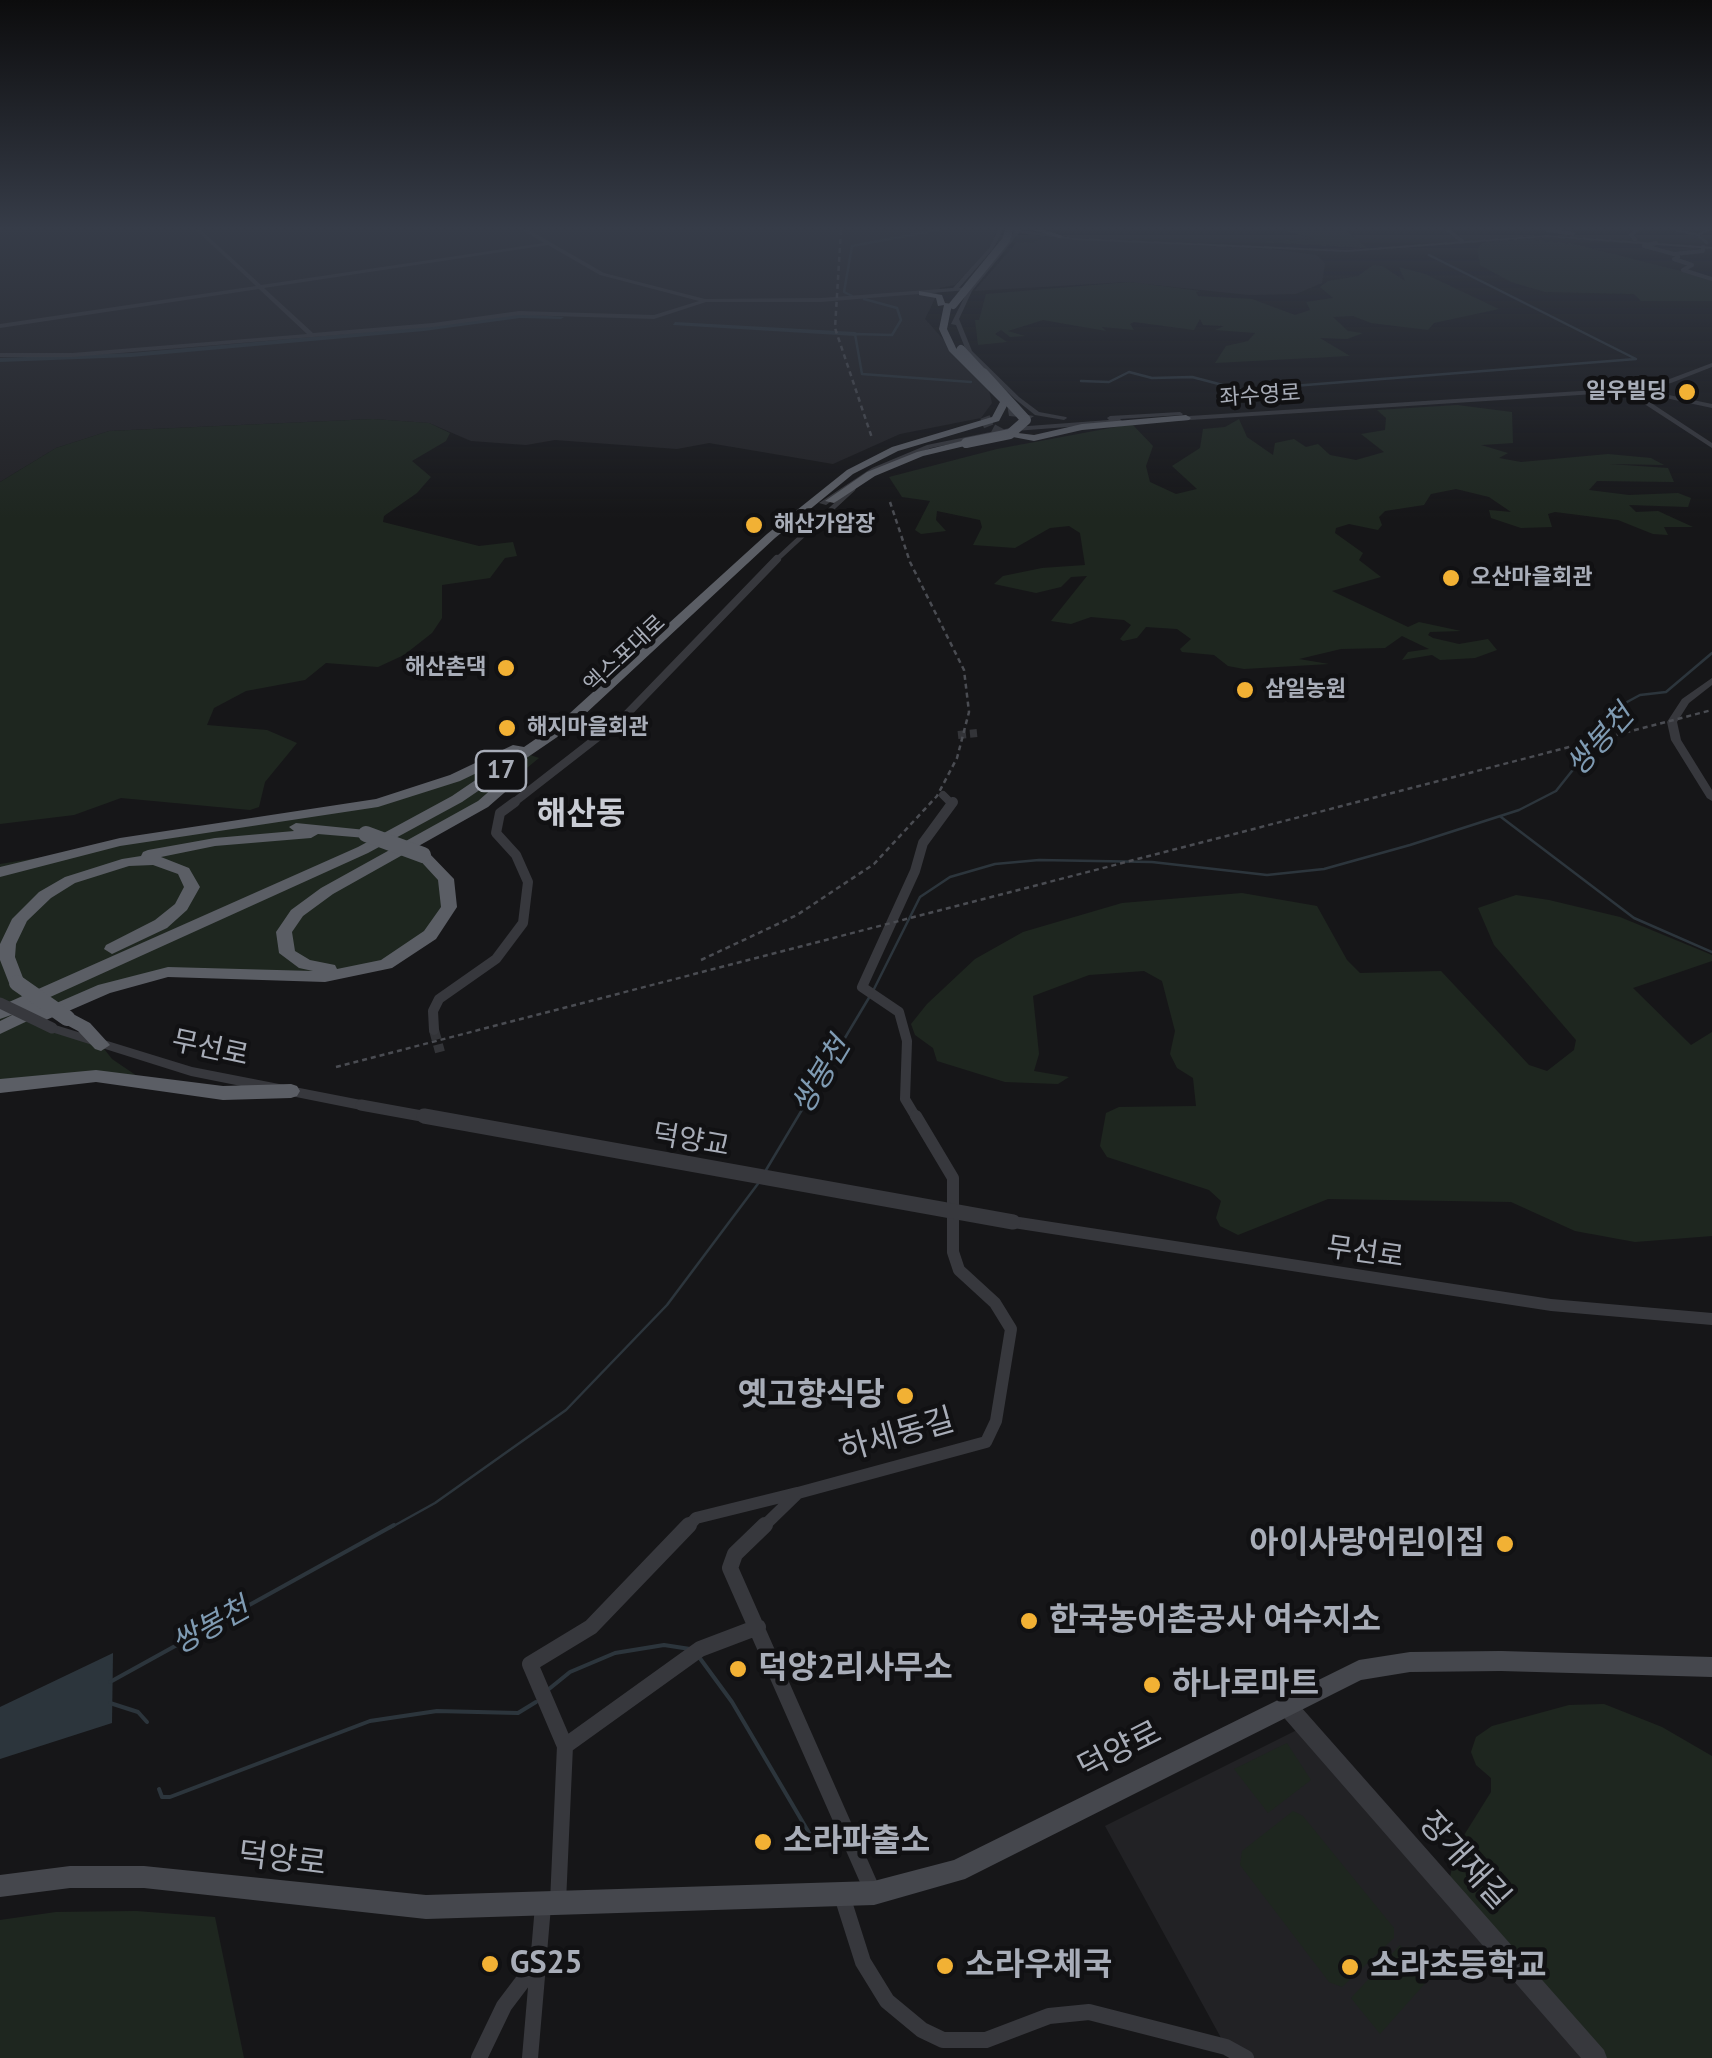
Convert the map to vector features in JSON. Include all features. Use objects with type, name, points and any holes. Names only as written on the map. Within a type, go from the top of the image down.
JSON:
[{"type":"highway","points":[[943,326],[992,397],[985,417]]},
{"type":"highway","name":"엑스포대로","points":[[0,1028],[78,988],[407,840],[522,770],[583,724],[832,501],[871,474],[920,454],[1010,434],[1026,420],[956,346]]},
{"type":"highway","points":[[980,377],[1003,398]]},
{"type":"highway","name":"엑스포대로","points":[[0,1012],[394,834],[530,752],[593,700],[771,536],[870,462],[908,444],[986,424],[1002,411],[1003,398]]},
{"type":"highway","points":[[1002,434],[1030,438],[1086,426],[1186,418]]},
{"type":"highway","points":[[0,864],[120,842],[312,816],[412,793],[514,750],[593,700]]},
{"type":"highway","points":[[420,944],[359,967],[328,969],[298,962],[287,952],[283,937],[292,918],[312,901],[483,804],[522,770]]},
{"type":"highway","points":[[0,1036],[90,994],[154,974],[192,971],[342,975],[386,964],[420,944],[443,921],[451,899],[446,878],[424,855],[366,834],[311,827],[188,832]]},
{"type":"highway","points":[[102,1045],[84,1026],[60,1023],[17,982],[7,957],[12,932],[34,904],[70,880],[118,862],[215,842],[366,834]]},
{"type":"highway","points":[[0,872],[120,842]]},
{"type":"highway","points":[[0,1012],[161,924],[181,906],[192,886],[179,867],[155,860],[116,864],[70,880]]},
{"type":"highway","points":[[0,1086],[96,1076],[223,1093],[291,1091]]},
{"type":"main road","name":"덕양로","points":[[0,1886],[118,1876],[392,1905],[550,1905],[874,1894],[957,1871],[1349,1673],[1400,1662],[1712,1667]]},
{"type":"street","points":[[302,326],[312,335]]},
{"type":"street","points":[[0,355],[62,356],[395,326]]},
{"type":"street","points":[[956,326],[956,346]]},
{"type":"street","points":[[959,326],[969,352],[1034,412],[1062,418],[1141,416]]},
{"type":"street","name":"좌수영로","points":[[832,501],[874,469],[957,439],[1046,426],[1592,392],[1678,379],[1712,362]]},
{"type":"street","name":"좌수영로","points":[[870,462],[979,431],[1141,416],[1630,388],[1712,362]]},
{"type":"street","points":[[1678,379],[1665,388],[1681,398]]},
{"type":"street","points":[[1630,388],[1712,405]]},
{"type":"street","points":[[1630,388],[1712,446]]},
{"type":"street","points":[[1592,392],[1649,403],[1658,398],[1681,398]]},
{"type":"street","points":[[1003,398],[1010,403],[1011,416],[1028,417],[1034,412]]},
{"type":"street","points":[[434,1030],[433,1011],[439,999],[490,964],[523,923],[527,875],[496,833],[498,818],[530,788],[608,730],[832,501],[858,486]]},
{"type":"street","points":[[1712,681],[1685,701],[1672,722],[1676,740],[1712,798]]},
{"type":"street","points":[[583,724],[608,730]]},
{"type":"street","name":"하세동길","points":[[798,1493],[986,1442],[996,1421],[1009,1363],[1010,1326],[955,1261],[953,1178],[910,1112],[903,1092],[906,1036],[896,1008],[864,988],[916,871],[923,843],[952,807],[952,801],[944,795]]},
{"type":"street","points":[[0,1003],[60,1023]]},
{"type":"street","name":"무선로","points":[[102,1045],[191,1072],[361,1105]]},
{"type":"street","name":"덕양교","points":[[361,1105],[1013,1222]]},
{"type":"street","name":"무선로","points":[[1013,1222],[1551,1305],[1712,1319]]},
{"type":"street","points":[[798,1493],[731,1563],[874,1894]]},
{"type":"street","points":[[530,2058],[536,1964],[550,1905],[565,1746],[550,1703],[531,1668],[533,1660],[591,1627],[693,1520],[798,1493]]},
{"type":"street","points":[[565,1746],[694,1653],[758,1627]]},
{"type":"street","name":"장개재길","points":[[1286,1705],[1596,2058]]},
{"type":"street","points":[[842,1895],[863,1962],[887,2001],[922,2030],[943,2040],[986,2040],[1049,2016],[1078,2011],[1226,2047],[1246,2058]]},
{"type":"street","points":[[479,2058],[504,2006],[536,1964]]},
{"type":"shaded area","points":[[0,326],[931,326],[989,390],[992,403],[981,418],[900,434],[833,464],[709,443],[677,449],[555,440],[526,445],[471,441],[429,423],[373,419],[109,431],[56,448],[0,482]]},
{"type":"shaded area","points":[[976,326],[1024,326],[1008,331],[1025,336],[1010,337],[1001,330],[995,334],[1007,342],[978,345]]},
{"type":"shaded area","points":[[1078,326],[1131,326],[1134,330],[1102,327],[1106,331]]},
{"type":"shaded area","points":[[1164,326],[1196,326],[1194,330]]},
{"type":"shaded area","points":[[1224,326],[1343,326],[1363,333],[1347,339],[1320,338],[1350,356],[1215,363],[1226,346],[1248,341],[1255,333],[1215,330]]},
{"type":"shaded area","points":[[1396,326],[1431,326],[1428,330]]},
{"type":"shaded area","points":[[1457,405],[1512,412],[1513,443],[1481,445],[1508,453],[1499,458],[1521,462],[1608,454],[1651,458],[1664,465],[1609,464],[1668,468],[1674,482],[1597,481],[1589,490],[1629,495],[1678,493],[1691,498],[1688,507],[1629,505],[1636,512],[1658,511],[1693,527],[1664,527],[1668,535],[1653,534],[1618,520],[1555,512],[1548,514],[1552,527],[1521,528],[1491,518],[1489,510],[1511,512],[1489,497],[1456,489],[1431,494],[1424,505],[1385,511],[1379,517],[1382,525],[1378,530],[1349,524],[1336,528],[1335,533],[1363,553],[1359,560],[1381,577],[1332,591],[1408,627],[1419,622],[1461,631],[1430,632],[1428,635],[1433,638],[1459,644],[1488,639],[1497,650],[1475,658],[1440,660],[1432,655],[1402,660],[1408,652],[1429,649],[1402,636],[1385,648],[1341,649],[1299,659],[1329,664],[1244,669],[1228,666],[1214,655],[1182,652],[1180,649],[1191,639],[1177,629],[1146,627],[1137,638],[1123,641],[1120,639],[1131,625],[1124,620],[1091,617],[1071,624],[1051,621],[1087,576],[1071,577],[1061,587],[1036,593],[994,584],[1003,576],[1085,565],[1080,533],[1069,526],[1050,528],[1015,548],[973,545],[982,527],[980,520],[937,511],[936,520],[946,531],[921,534],[915,530],[930,501],[902,497],[889,477],[997,449],[1132,424],[1153,446],[1146,466],[1150,482],[1176,494],[1197,489],[1172,466],[1200,448],[1203,429],[1225,427],[1239,419],[1247,437],[1273,455],[1275,443],[1294,439],[1306,447],[1318,444],[1330,455],[1356,460],[1384,452],[1361,434],[1385,430],[1386,418],[1377,410]]},
{"type":"shaded area","points":[[373,419],[429,423],[450,433],[446,441],[412,461],[431,477],[417,493],[384,516],[383,522],[479,546],[513,542],[517,556],[505,558],[490,578],[442,585],[442,618],[432,633],[404,655],[378,667],[326,663],[305,680],[246,691],[214,708],[207,725],[267,730],[297,743],[265,782],[259,807],[250,810],[121,798],[74,815],[0,824],[0,482],[56,448],[109,431]]},
{"type":"shaded area","points":[[515,750],[539,758],[483,804],[408,847],[451,892],[420,944],[352,973],[154,975],[36,1020],[101,1045],[112,1059],[137,1076],[0,1086],[0,864],[378,803]]},
{"type":"shaded area","points":[[1242,893],[1317,906],[1347,960],[1360,973],[1441,971],[1529,1065],[1547,1071],[1574,1050],[1576,1040],[1494,945],[1478,908],[1516,895],[1549,900],[1620,917],[1712,955],[1712,961],[1633,988],[1691,1045],[1712,1032],[1712,1236],[1635,1242],[1575,1231],[1511,1202],[1328,1199],[1238,1235],[1220,1226],[1216,1218],[1221,1201],[1209,1190],[1107,1157],[1100,1146],[1106,1113],[1119,1107],[1196,1106],[1193,1078],[1177,1068],[1170,1054],[1175,1031],[1162,981],[1144,971],[1089,975],[1033,996],[1039,1054],[1034,1071],[1069,1077],[1058,1084],[1005,1082],[937,1061],[933,1048],[915,1035],[911,1024],[927,1004],[975,959],[1023,932],[1122,903]]},
{"type":"shaded area","points":[[113,1653],[112,1723],[0,1759],[0,1707]]},
{"type":"shaded area","points":[[1604,1704],[1662,1727],[1712,1756],[1712,2058],[1596,2058],[1448,1887],[1456,1848],[1491,1792],[1491,1778],[1476,1765],[1471,1752],[1476,1737],[1492,1726],[1569,1705]]},
{"type":"shaded area","name":"소라초등학교","points":[[1303,1727],[1596,2058],[1246,2058],[1226,2047],[1105,1826]]},
{"type":"shaded area","points":[[1287,1743],[1311,1780],[1268,1813],[1234,1769]]},
{"type":"shaded area","points":[[1293,1811],[1303,1816],[1394,1928],[1394,1938],[1342,1987],[1329,1982],[1240,1865],[1242,1851]]},
{"type":"shaded area","points":[[136,1911],[215,1917],[244,2058],[0,2058],[0,1920],[56,1912]]},
{"type":"shaded area","points":[[1400,1945],[1429,1979],[1380,2034],[1351,1998]]},
{"type":"waterway","points":[[0,360],[131,355],[446,326]]},
{"type":"waterway","points":[[712,326],[855,334]]},
{"type":"waterway","points":[[897,326],[892,335],[855,334],[862,374],[971,382]]},
{"type":"waterway","points":[[1081,381],[1109,382],[1129,372],[1152,378],[1192,377],[1242,390],[1636,359],[1570,326]]},
{"type":"waterway","name":"쌍봉천","points":[[874,989],[920,897],[950,877],[995,864],[1039,860],[1152,862],[1267,875],[1324,869],[1410,845],[1519,810],[1556,791],[1627,702],[1640,695],[1666,692],[1712,653]]},
{"type":"waterway","points":[[1501,817],[1634,918],[1712,952]]},
{"type":"waterway","name":"쌍봉천","points":[[766,1170],[870,996]]},
{"type":"waterway","name":"쌍봉천","points":[[390,1528],[435,1503],[566,1410],[667,1305],[760,1181]]},
{"type":"waterway","name":"쌍봉천","points":[[110,1682],[394,1525]]},
{"type":"waterway","points":[[549,1689],[570,1672],[615,1653],[664,1645],[690,1649]]},
{"type":"waterway","points":[[699,1657],[732,1702],[815,1843]]},
{"type":"waterway","points":[[159,1789],[162,1797],[170,1797],[370,1721],[437,1711],[518,1713],[536,1702]]},
{"type":"waterway","points":[[110,1703],[138,1712],[147,1722]]},
{"type":"tunnel","points":[[985,417],[989,427],[1002,434]]},
{"type":"tunnel","points":[[958,735],[977,733]]},
{"type":"tunnel","points":[[434,1030],[440,1052]]},
{"type":"railway","points":[[835,326],[872,438]]},
{"type":"railway","points":[[701,960],[797,915],[874,864],[937,796],[957,758],[969,712],[964,670],[910,562],[890,502]]},
{"type":"railway","points":[[336,1067],[1712,710]]},
{"type":"place","name":"일우빌딩","points":[[1687,392]]},
{"type":"place","name":"해산가압장","points":[[754,525]]},
{"type":"place","name":"오산마을회관","points":[[1451,578]]},
{"type":"place","name":"해산촌댁","points":[[506,668]]},
{"type":"place","name":"삼일농원","points":[[1245,690]]},
{"type":"place","name":"해지마을회관","points":[[507,728]]},
{"type":"place","name":"옛고향식당","points":[[905,1396]]},
{"type":"place","name":"아이사랑어린이집","points":[[1505,1544]]},
{"type":"place","name":"한국농어촌공사 여수지소","points":[[1029,1621]]},
{"type":"place","name":"덕양2리사무소","points":[[738,1669]]},
{"type":"place","name":"하나로마트","points":[[1152,1685]]},
{"type":"place","name":"소라파출소","points":[[763,1842]]},
{"type":"place","name":"GS25","points":[[490,1964]]},
{"type":"place","name":"소라우체국","points":[[945,1966]]},
{"type":"place","name":"소라초등학교","points":[[1350,1967]]},
{"type":"district","name":"해산동","points":[[581,815]]}]
